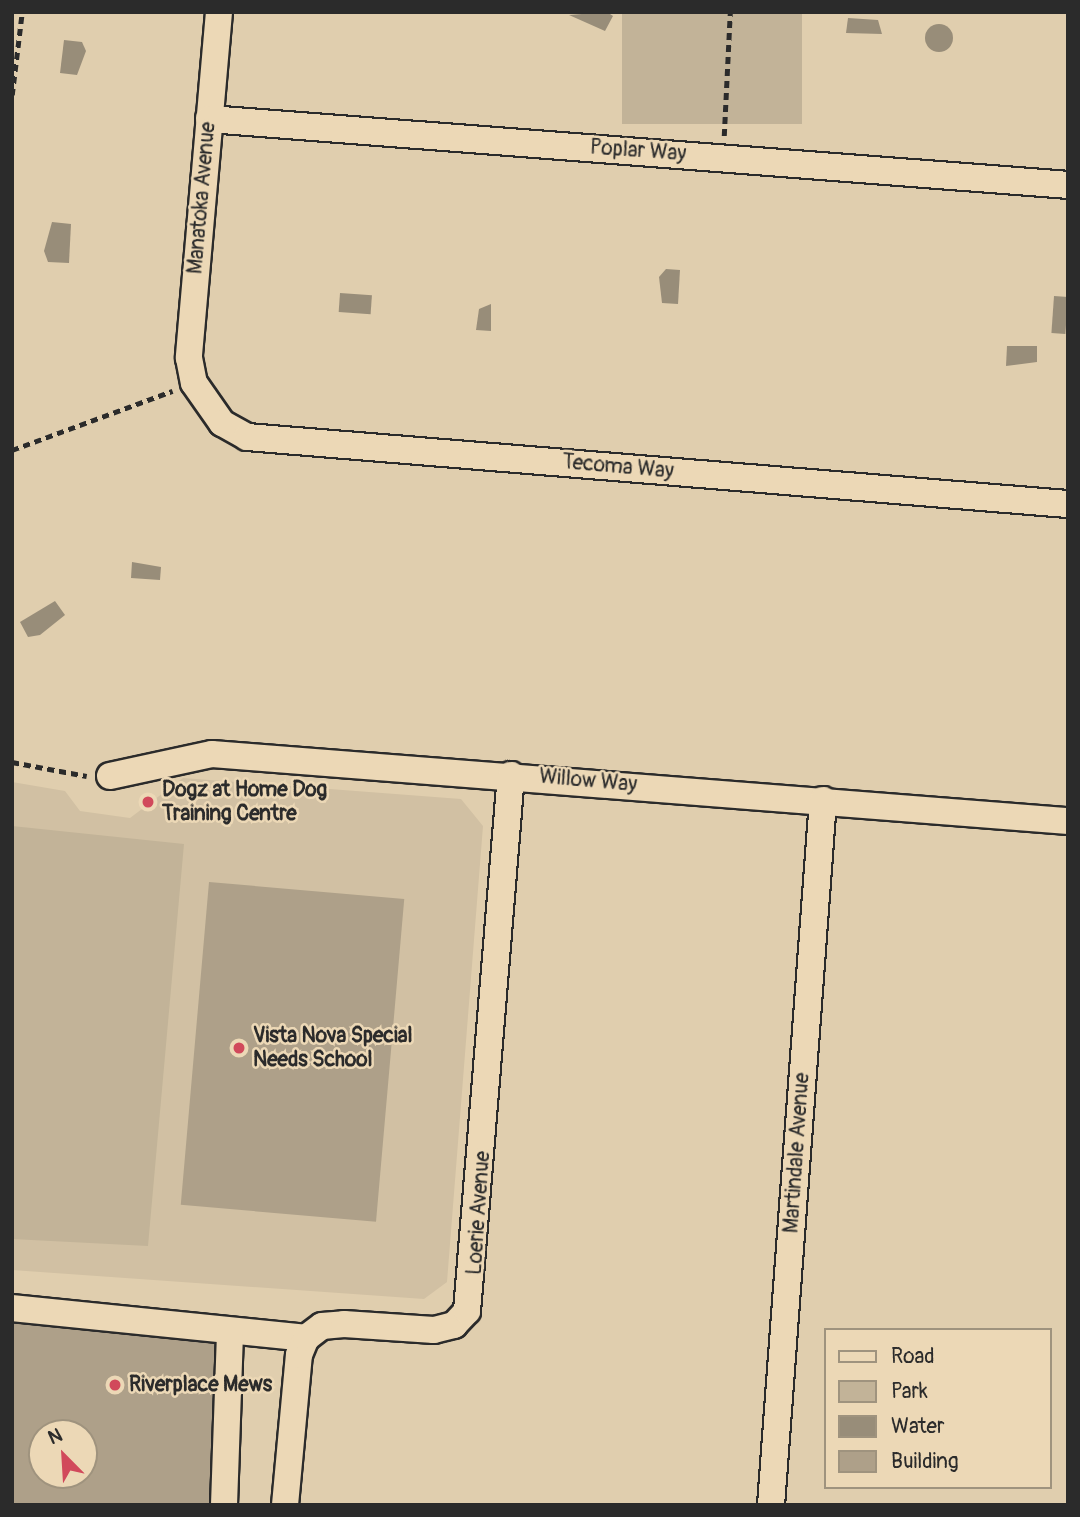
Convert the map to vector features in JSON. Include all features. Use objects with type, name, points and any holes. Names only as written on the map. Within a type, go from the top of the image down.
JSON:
[{"type":"street","name":"Manatoka Avenue","points":[[194,383],[189,358],[219,12]]},
{"type":"street","name":"Poplar Way","points":[[209,119],[1068,184]]},
{"type":"street","name":"Tecoma Way","points":[[194,383],[222,423],[247,437],[1068,504]]},
{"type":"street","name":"Willow Way","points":[[110,776],[212,754],[511,775],[1068,821]]},
{"type":"street","name":"Loerie Avenue","points":[[306,1338],[322,1326],[344,1324],[434,1330],[454,1325],[467,1311],[511,775]]},
{"type":"street","name":"Martindale Avenue","points":[[771,1505],[823,800]]},
{"type":"street","points":[[12,1308],[306,1338],[299,1355],[285,1505]]},
{"type":"street","points":[[224,1505],[230,1332]]},
{"type":"path","points":[[12,95],[22,12]]},
{"type":"path","points":[[723,158],[730,12]]},
{"type":"path","points":[[12,450],[194,383]]},
{"type":"path","points":[[12,762],[62,776],[110,776]]},
{"type":"shaded area","name":"Vista Nova Special Needs School","points":[[183,778],[461,799],[483,826],[447,1282],[424,1299],[12,1270],[12,782],[65,791],[80,811],[130,818]]},
{"type":"green space","points":[[622,12],[802,12],[802,124],[622,124]]},
{"type":"green space","points":[[12,826],[184,844],[148,1246],[12,1239]]},
{"type":"water","points":[[607,12],[613,16],[605,31],[569,15]]},
{"type":"water","points":[[848,18],[878,20],[882,34],[846,33]]},
{"type":"water","points":[[939,24],[949,28],[953,38],[949,48],[939,52],[929,48],[925,38],[929,28]]},
{"type":"water","points":[[64,40],[82,42],[86,51],[77,75],[60,73]]},
{"type":"water","points":[[52,222],[71,224],[69,263],[48,262],[44,251]]},
{"type":"water","points":[[666,269],[680,270],[678,304],[662,303],[659,277]]},
{"type":"water","points":[[340,293],[372,295],[371,314],[339,312]]},
{"type":"water","points":[[1054,296],[1068,297],[1065,334],[1051,333]]},
{"type":"water","points":[[491,304],[491,331],[476,330],[479,309]]},
{"type":"water","points":[[1007,346],[1037,346],[1037,362],[1006,366]]},
{"type":"water","points":[[132,562],[161,567],[160,580],[131,578]]},
{"type":"water","points":[[55,601],[65,615],[40,635],[28,637],[20,622]]},
{"type":"building","points":[[209,882],[404,899],[376,1222],[181,1205]]},
{"type":"building","name":"Riverplace Mews","points":[[12,1316],[221,1337],[213,1505],[12,1505]]},
{"type":"place","name":"Dogz at Home Dog Training Centre","points":[[148,802]]},
{"type":"place","name":"Vista Nova Special Needs School","points":[[239,1048]]},
{"type":"place","name":"Riverplace Mews","points":[[115,1385]]}]
